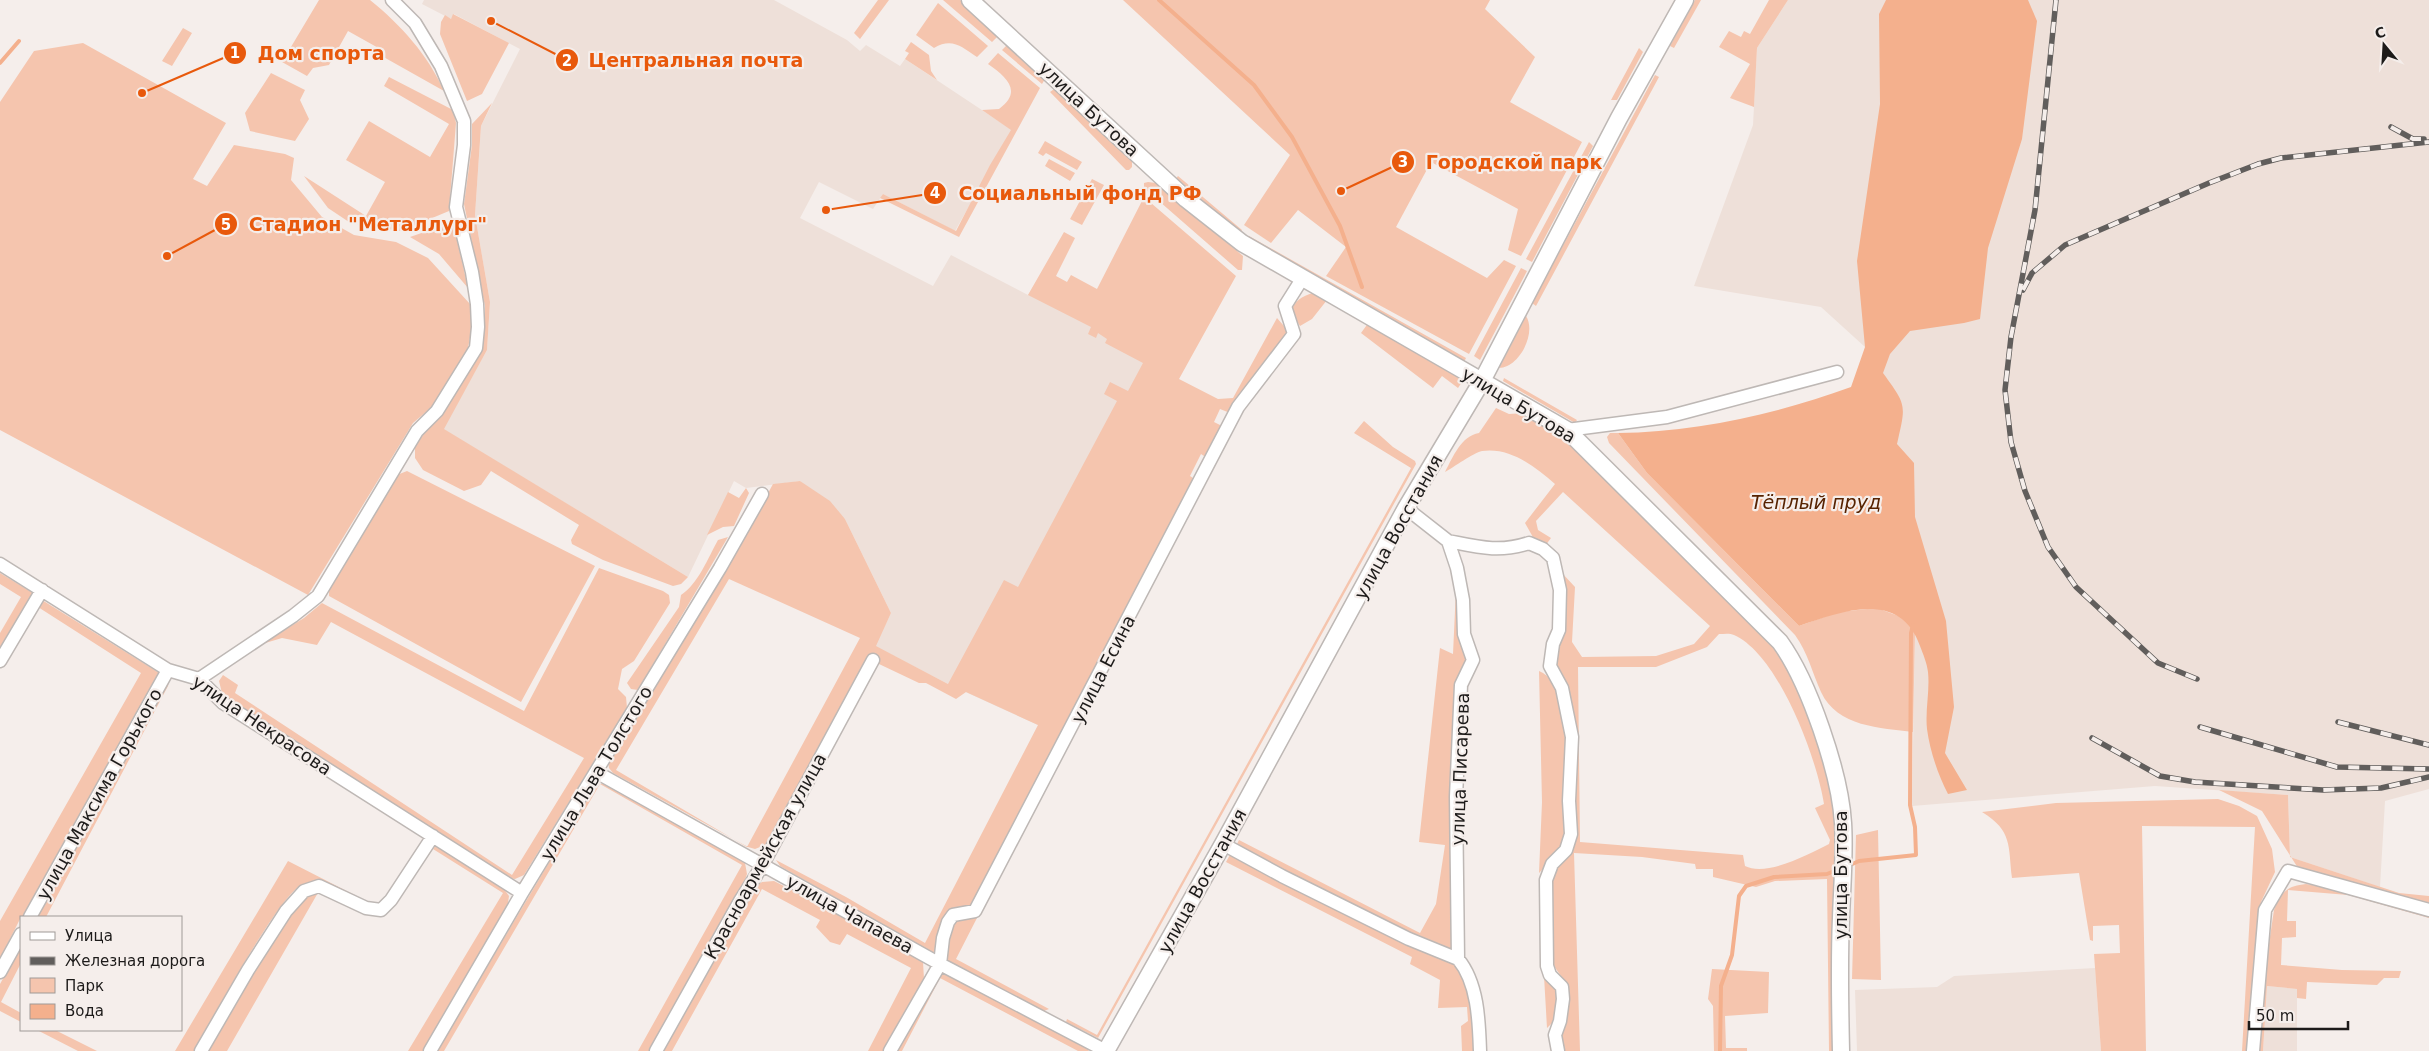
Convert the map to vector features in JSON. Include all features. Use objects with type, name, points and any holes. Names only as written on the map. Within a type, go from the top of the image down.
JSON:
[{"type":"street","points":[[199,679],[293,616],[318,596],[417,431],[437,411],[476,348],[478,327],[477,304],[472,272],[456,207],[464,145],[464,122],[441,66],[415,23],[392,0]]},
{"type":"street","name":"улица Бутова","points":[[970,0],[1186,199],[1242,243],[1567,430],[1767,628],[1792,658],[1804,685],[1831,761],[1844,823],[1839,964],[1841,1051]]},
{"type":"street","name":"улица Восстания","points":[[1110,1050],[1406,508],[1482,381],[1619,118],[1685,0]]},
{"type":"street","name":"улица Есина","points":[[890,1051],[940,964],[943,938],[948,922],[953,915],[976,911],[1238,407],[1294,334],[1285,306],[1302,279]]},
{"type":"street","points":[[1567,430],[1667,417],[1837,372]]},
{"type":"street","name":"улица Льва Толстого","points":[[430,1051],[522,893],[720,568],[762,494]]},
{"type":"street","points":[[1406,508],[1448,541],[1494,550],[1511,549],[1529,543],[1543,549],[1553,558],[1560,590],[1559,630],[1553,644],[1550,666],[1562,688],[1572,737],[1569,801],[1571,834],[1566,850],[1552,864],[1546,880],[1547,966],[1550,975],[1562,987],[1564,999],[1560,1020],[1554,1035],[1558,1051]]},
{"type":"street","name":"улица Писарева","points":[[1448,541],[1457,568],[1463,600],[1464,634],[1473,660],[1462,685],[1457,779],[1458,959],[1465,967],[1476,1004],[1480,1051]]},
{"type":"street","name":"улица Некрасова","points":[[0,564],[168,670],[199,679],[223,703],[522,893]]},
{"type":"street","points":[[0,662],[42,590]]},
{"type":"street","name":"Красноармейская улица","points":[[656,1051],[740,901],[762,866],[873,660]]},
{"type":"street","name":"улица Максима Горького","points":[[31,916],[168,670]]},
{"type":"street","name":"улица Чапаева","points":[[596,772],[940,964],[1110,1050]]},
{"type":"street","points":[[201,1051],[248,970],[286,911],[304,891],[319,886],[366,908],[381,910],[391,900],[433,836]]},
{"type":"street","points":[[1224,844],[1282,876],[1401,935],[1458,959]]},
{"type":"street","points":[[2253,1051],[2265,910],[2288,872],[2429,910]]},
{"type":"street","points":[[0,972],[20,936]]},
{"type":"shaded area","points":[[424,0],[774,0],[847,40],[860,51],[866,45],[900,66],[905,59],[1012,130],[955,231],[883,194],[873,209],[819,182],[800,218],[933,286],[951,255],[1028,295],[1039,277],[1055,276],[1189,346],[1053,732],[948,684],[875,646],[891,613],[845,519],[800,481],[746,488],[734,481],[688,577],[443,429],[487,350],[490,302],[475,215],[481,126],[520,49],[454,14],[451,19],[422,4]]},
{"type":"shaded area","points":[[1788,0],[2429,0],[2429,789],[2385,801],[2380,887],[2290,857],[2288,795],[2155,786],[1912,806],[1915,632],[1865,347],[1821,307],[1694,286],[1753,125],[1757,48]]},
{"type":"shaded area","points":[[2095,968],[2101,1051],[1857,1051],[1855,990],[1937,987],[1954,976]]},
{"type":"shaded area","points":[[2267,986],[2297,989],[2297,1051],[2263,1051]]},
{"type":"green space","points":[[319,0],[370,0],[413,41],[430,65],[444,91],[380,55],[382,50],[348,31],[329,65],[313,68],[307,76],[282,62]]},
{"type":"green space","points":[[878,0],[889,0],[860,39],[854,33]]},
{"type":"green space","points":[[943,0],[960,0],[997,32],[997,37],[992,42]]},
{"type":"green space","points":[[1123,0],[1490,0],[1485,9],[1535,57],[1510,102],[1582,142],[1521,256],[1508,250],[1518,209],[1431,162],[1396,227],[1487,278],[1504,260],[1516,266],[1469,354],[1326,276],[1346,247],[1298,210],[1271,243],[1244,225],[1290,155]]},
{"type":"green space","points":[[1695,0],[1701,0],[1674,48],[1670,46]]},
{"type":"green space","points":[[1769,0],[1788,0],[1757,48],[1754,107],[1730,98],[1750,64],[1719,47],[1729,31],[1741,37],[1744,31],[1750,34]]},
{"type":"green space","points":[[938,3],[988,46],[977,57],[952,43],[946,43],[934,48],[916,35]]},
{"type":"green space","points":[[453,14],[509,43],[482,94],[467,101],[440,34],[441,22],[445,15],[451,19]]},
{"type":"green space","points":[[183,28],[192,33],[172,66],[162,61]]},
{"type":"green space","points":[[911,42],[929,55],[931,71],[937,80],[905,59],[909,53],[905,51]]},
{"type":"green space","points":[[83,43],[226,123],[193,179],[207,186],[234,145],[285,154],[294,158],[291,180],[322,217],[354,235],[396,242],[428,258],[470,304],[472,327],[468,348],[433,406],[413,423],[308,595],[0,430],[0,102],[34,51]]},
{"type":"green space","points":[[1007,45],[1045,79],[1042,84],[1002,50]]},
{"type":"green space","points":[[1639,48],[1643,52],[1617,100],[1611,100]]},
{"type":"green space","points":[[998,53],[1040,88],[959,237],[880,198],[883,194],[956,231],[990,165],[1011,130],[982,110],[999,109],[1010,96],[1011,90],[1006,79],[988,64]]},
{"type":"green space","points":[[271,73],[305,90],[300,100],[309,119],[295,141],[250,131],[245,113]]},
{"type":"green space","points":[[1655,75],[1659,77],[1536,306],[1532,303]]},
{"type":"green space","points":[[389,77],[453,110],[456,123],[449,211],[401,231],[349,222],[328,208],[304,176],[366,216],[385,182],[346,160],[369,121],[430,157],[449,124],[384,86]]},
{"type":"green space","points":[[1057,87],[1132,157],[1132,167],[1129,170],[1126,170],[1050,92]]},
{"type":"green space","points":[[492,103],[481,126],[475,215],[490,302],[487,350],[444,429],[688,577],[681,584],[673,586],[603,560],[572,544],[571,540],[579,525],[491,471],[481,485],[464,491],[423,470],[415,458],[415,447],[425,432],[441,417],[483,348],[485,306],[464,204],[472,145],[472,124]]},
{"type":"green space","points":[[1045,141],[1082,162],[1077,170],[1046,153],[1043,156],[1038,153]]},
{"type":"green space","points":[[1589,142],[1593,146],[1532,262],[1526,259]]},
{"type":"green space","points":[[1049,159],[1075,173],[1070,181],[1045,166]]},
{"type":"green space","points":[[1178,176],[1242,230],[1239,235],[1175,180]]},
{"type":"green space","points":[[1092,179],[1104,185],[1082,225],[1070,219]]},
{"type":"green space","points":[[1144,183],[1156,183],[1243,256],[1242,270],[1238,270],[1144,188]]},
{"type":"green space","points":[[1144,197],[1236,276],[1179,379],[1218,399],[1233,398],[1277,318],[1290,333],[1230,413],[1220,409],[1214,422],[1222,426],[1207,458],[1201,454],[1190,476],[1196,480],[972,906],[953,910],[943,920],[935,955],[780,866],[776,860],[846,897],[925,943],[1038,725],[966,692],[956,699],[926,683],[919,683],[879,664],[869,654],[765,845],[755,849],[747,847],[860,638],[729,579],[616,770],[733,839],[613,773],[609,768],[608,762],[723,576],[773,484],[800,481],[830,501],[845,519],[891,613],[876,646],[948,684],[1004,580],[1018,587],[1117,401],[1104,394],[1110,382],[1128,391],[1143,363],[1105,343],[1107,339],[1098,333],[1096,338],[1088,334],[1091,327],[1028,295],[1064,232],[1075,238],[1056,276],[1067,282],[1071,275],[1097,289]]},
{"type":"green space","points":[[453,222],[468,288],[439,254],[410,237]]},
{"type":"green space","points":[[1249,236],[1466,358],[1464,362],[1246,240]]},
{"type":"green space","points":[[1521,268],[1527,271],[1480,360],[1474,356]]},
{"type":"green space","points":[[1313,293],[1327,300],[1312,319],[1300,326],[1291,312],[1292,308],[1299,300]]},
{"type":"green space","points":[[1526,316],[1529,323],[1529,331],[1528,340],[1524,348],[1513,362],[1499,368]]},
{"type":"green space","points":[[1369,322],[1456,376],[1462,382],[1458,388],[1442,376],[1433,388],[1361,333]]},
{"type":"green space","points":[[1504,378],[1577,420],[1575,423],[1503,381]]},
{"type":"green space","points":[[1496,408],[1509,414],[1525,413],[1562,435],[1762,631],[1785,662],[1805,706],[1828,770],[1838,828],[1835,1051],[1829,1051],[1827,879],[1775,881],[1756,887],[1713,877],[1713,869],[1696,869],[1695,864],[1642,857],[1574,853],[1580,1051],[1563,1051],[1559,1037],[1566,983],[1551,962],[1549,881],[1555,867],[1569,853],[1574,798],[1556,666],[1558,647],[1565,634],[1566,588],[1562,573],[1575,587],[1572,642],[1582,657],[1656,656],[1694,644],[1710,626],[1563,492],[1536,521],[1538,530],[1551,538],[1545,546],[1534,539],[1525,523],[1555,484],[1531,465],[1503,452],[1482,451],[1445,472],[1462,443],[1467,438],[1479,433]],"holes":[[[1719,634],[1734,635],[1750,646],[1766,664],[1780,685],[1793,710],[1813,761],[1824,804],[1815,808],[1830,840],[1829,844],[1788,863],[1765,869],[1754,869],[1745,866],[1743,855],[1580,842],[1578,667],[1656,667],[1707,647]]]},
{"type":"green space","points":[[1364,421],[1393,447],[1415,461],[1416,464],[1098,1038],[1066,1022],[1067,1019],[1097,1035],[1411,468],[1354,433]]},
{"type":"green space","points":[[1610,433],[1618,433],[1647,473],[1799,626],[1838,612],[1877,608],[1904,618],[1915,632],[1913,732],[1861,724],[1849,719],[1828,704],[1795,635],[1609,443],[1607,437]]},
{"type":"green space","points":[[407,471],[595,566],[521,702],[329,596],[329,587],[397,475]]},
{"type":"green space","points":[[746,488],[749,493],[734,526],[723,527],[707,535],[728,492],[739,498]]},
{"type":"green space","points":[[728,537],[638,690],[631,689],[627,683],[679,607],[681,595],[698,578],[718,540]]},
{"type":"green space","points":[[599,568],[663,591],[669,595],[670,603],[634,661],[622,669],[618,689],[626,697],[627,708],[524,875],[515,879],[508,878],[234,704],[222,693],[219,681],[223,675],[238,685],[235,693],[512,875],[584,758],[331,622],[317,645],[282,638],[262,644],[304,618],[322,603],[524,711]]},
{"type":"green space","points":[[0,573],[33,593],[0,648],[0,633],[21,597],[0,584]]},
{"type":"green space","points":[[1456,589],[1468,662],[1453,952],[1398,928],[1344,901],[1237,844],[1239,840],[1420,933],[1436,904],[1445,845],[1419,842],[1440,648],[1453,654]]},
{"type":"green space","points":[[42,600],[161,674],[24,916],[20,916],[0,959],[0,921],[141,673],[38,607]]},
{"type":"green space","points":[[1539,671],[1551,681],[1560,697],[1565,719],[1569,770],[1568,832],[1563,848],[1539,873],[1542,802]]},
{"type":"green space","points":[[170,677],[168,686],[47,916],[38,916]]},
{"type":"green space","points":[[607,783],[745,863],[747,874],[743,886],[651,1051],[638,1051],[742,865],[600,784]]},
{"type":"green space","points":[[600,784],[444,1051],[437,1051],[591,792]]},
{"type":"green space","points":[[2219,790],[2288,795],[2290,855],[2262,811]]},
{"type":"green space","points":[[2218,799],[2239,806],[2257,816],[2272,849],[2275,872],[2261,902],[2248,1051],[2242,1051],[2255,827],[2142,826],[2146,1051],[2101,1051],[2094,954],[2120,953],[2119,925],[2093,926],[2093,941],[2090,940],[2079,873],[2012,878],[2009,848],[2004,833],[1992,819],[1982,812],[2056,803]]},
{"type":"green space","points":[[1878,830],[1881,980],[1852,979],[1856,835]]},
{"type":"green space","points":[[436,845],[504,889],[509,896],[507,909],[424,1051],[408,1051],[503,893],[433,849]]},
{"type":"green space","points":[[1231,853],[1454,961],[1466,982],[1472,1004],[1476,1051],[1462,1051],[1461,1026],[1468,1021],[1467,1007],[1438,1008],[1440,980],[1410,964],[1412,957],[1226,862]]},
{"type":"green space","points":[[2291,857],[2399,893],[2429,896],[2429,905],[2298,868]]},
{"type":"green space","points":[[288,861],[374,905],[329,885],[311,883],[302,885],[291,894],[262,934],[195,1051],[175,1051]]},
{"type":"green space","points":[[774,881],[854,922],[923,962],[924,979],[884,1051],[868,1051],[911,968],[847,934],[840,945],[830,942],[816,927],[820,920],[762,889],[672,1051],[660,1051],[753,888],[762,882]]},
{"type":"green space","points":[[2306,884],[2335,889],[2429,916],[2429,918],[2348,895],[2288,890],[2287,921],[2296,921],[2296,937],[2282,938],[2281,965],[2342,970],[2401,971],[2399,978],[2384,978],[2377,985],[2307,982],[2306,999],[2297,998],[2297,989],[2267,986],[2263,1051],[2257,1051],[2262,990],[2274,910],[2285,891],[2294,886]]},
{"type":"green space","points":[[319,891],[227,1051],[206,1051],[289,916],[304,896]]},
{"type":"green space","points":[[978,916],[956,959],[1049,1009],[1044,1011],[946,961],[951,926],[957,919]]},
{"type":"green space","points":[[20,948],[20,965],[1,1002],[20,1012],[20,1021],[0,1011],[0,984]]},
{"type":"green space","points":[[1712,969],[1769,972],[1768,1013],[1725,1016],[1726,1048],[1747,1048],[1747,1051],[1714,1051],[1713,1006],[1708,999]]},
{"type":"green space","points":[[940,972],[1084,1045],[1089,1051],[1078,1051],[940,978],[902,1051],[895,1051]]},
{"type":"green space","points":[[1544,976],[1559,989],[1554,1021],[1547,1028]]},
{"type":"green space","points":[[39,1031],[57,1031],[97,1051],[78,1051]]},
{"type":"water","name":"Тёплый пруд","points":[[1886,0],[2028,0],[2037,21],[2022,139],[1988,248],[1980,319],[1910,331],[1890,354],[1883,373],[1897,392],[1902,406],[1902,421],[1897,444],[1914,463],[1915,517],[1946,621],[1954,707],[1945,753],[1967,790],[1948,794],[1935,763],[1928,737],[1927,665],[1911,628],[1899,617],[1884,611],[1868,609],[1833,615],[1799,626],[1647,473],[1618,433],[1677,429],[1736,420],[1823,397],[1851,387],[1865,347],[1857,261],[1880,104],[1879,14]]},
{"type":"waterway","points":[[1159,0],[1254,85],[1292,137],[1340,226],[1362,287]]},
{"type":"waterway","points":[[0,63],[19,41]]},
{"type":"waterway","points":[[1848,866],[1859,861],[1916,855],[1915,827],[1910,805],[1911,633],[1913,625]]},
{"type":"waterway","points":[[1720,1051],[1721,986],[1732,955],[1739,896],[1746,886],[1774,877],[1827,874],[1839,869]]},
{"type":"railway","points":[[2056,0],[2035,210],[2011,337],[2005,390],[2011,442],[2025,491],[2048,547],[2076,587],[2158,663],[2197,679]]},
{"type":"railway","points":[[2391,127],[2413,139],[2424,139]]},
{"type":"railway","points":[[2023,290],[2032,273],[2065,245],[2258,164],[2281,158],[2429,142]]},
{"type":"railway","points":[[2338,722],[2429,745]]},
{"type":"railway","points":[[2200,727],[2337,767],[2429,769]]},
{"type":"railway","points":[[2092,738],[2160,776],[2195,782],[2323,790],[2381,788],[2429,777]]},
{"type":"place","name":"Центральная почта","points":[[491,21]]},
{"type":"place","name":"Дом спорта","points":[[142,93]]},
{"type":"place","name":"Городской парк","points":[[1341,191]]},
{"type":"place","name":"Социальный фонд РФ","points":[[826,210]]},
{"type":"place","name":"Стадион \"Металлург\"","points":[[167,256]]}]
